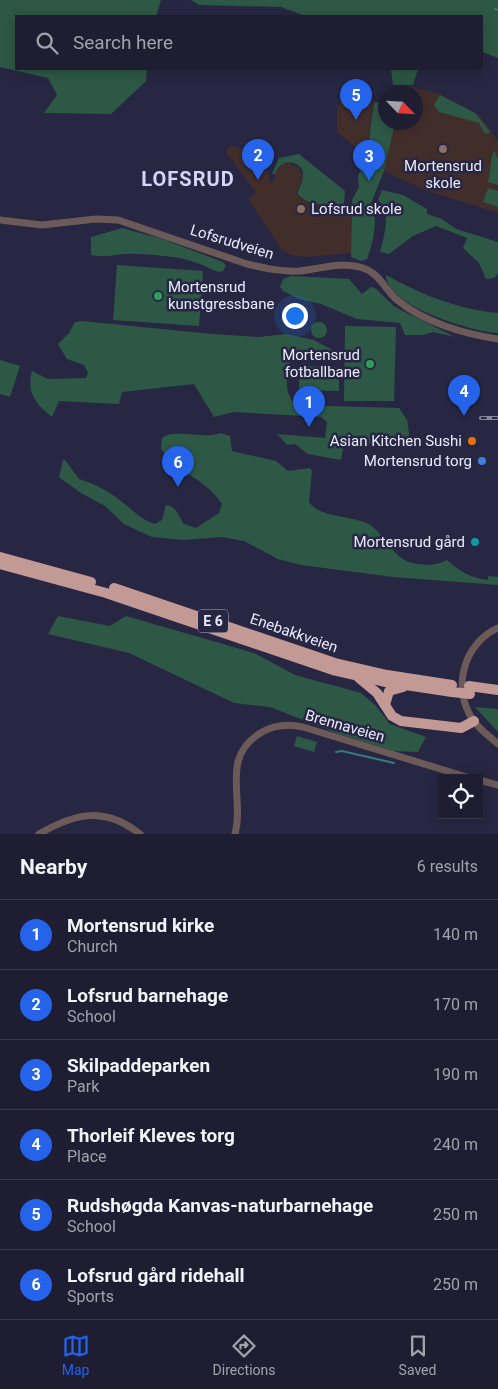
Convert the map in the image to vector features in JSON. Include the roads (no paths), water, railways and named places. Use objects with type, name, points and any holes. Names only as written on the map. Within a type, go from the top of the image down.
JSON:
[{"type":"highway","name":"Enebakkveien","points":[[0,557],[34,569],[163,604],[335,663],[452,688]]},
{"type":"highway","name":"Enebakkveien","points":[[0,564],[34,569]]},
{"type":"highway","name":"Enebakkveien","points":[[49,573],[307,662],[355,676],[406,686],[452,688],[498,696]]},
{"type":"highway","points":[[355,676],[369,686],[392,716],[401,721],[454,728],[463,727],[472,718]]},
{"type":"highway","points":[[385,705],[386,696],[392,690],[406,686]]},
{"type":"highway","name":"Enebakkveien","points":[[469,690],[498,690]]},
{"type":"street","name":"Lofsrudveien","points":[[0,220],[42,225],[114,219],[241,262],[269,269],[289,271],[356,266],[373,273],[397,299],[422,314],[465,332],[498,339]]},
{"type":"street","points":[[498,628],[477,643],[464,667],[463,693],[472,718],[498,744]]},
{"type":"street","name":"Brennaveien","points":[[235,834],[237,822],[235,779],[239,760],[254,738],[275,727],[299,726],[457,774]]},
{"type":"street","points":[[483,781],[498,785]]},
{"type":"street","points":[[39,834],[68,819],[90,815],[113,818],[140,834]]},
{"type":"waterway","points":[[336,752],[342,751],[394,763]]},
{"type":"railway","points":[[481,418],[498,418]]},
{"type":"place","name":"Rudshøgda Kanvas-naturbarnehage","points":[[356,120]]},
{"type":"place","name":"Mortensrud skole","points":[[443,149]]},
{"type":"place","name":"Lofsrud barnehage","points":[[258,180]]},
{"type":"place","name":"Skilpaddeparken","points":[[369,181]]},
{"type":"place","name":"Lofsrud skole","points":[[301,209]]},
{"type":"place","name":"Mortensrud kunstgressbane","points":[[158,296]]},
{"type":"place","name":"Mortensrud fotballbane","points":[[370,364]]},
{"type":"place","name":"Thorleif Kleves torg","points":[[464,416]]},
{"type":"place","name":"Mortensrud kirke","points":[[309,427]]},
{"type":"place","name":"Asian Kitchen Sushi","points":[[472,441]]},
{"type":"place","name":"Mortensrud torg","points":[[482,461]]},
{"type":"place","name":"Lofsrud gård ridehall","points":[[178,487]]},
{"type":"place","name":"Mortensrud gård","points":[[475,542]]},
{"type":"district","name":"LOFSRUD","points":[[188,179]]}]
